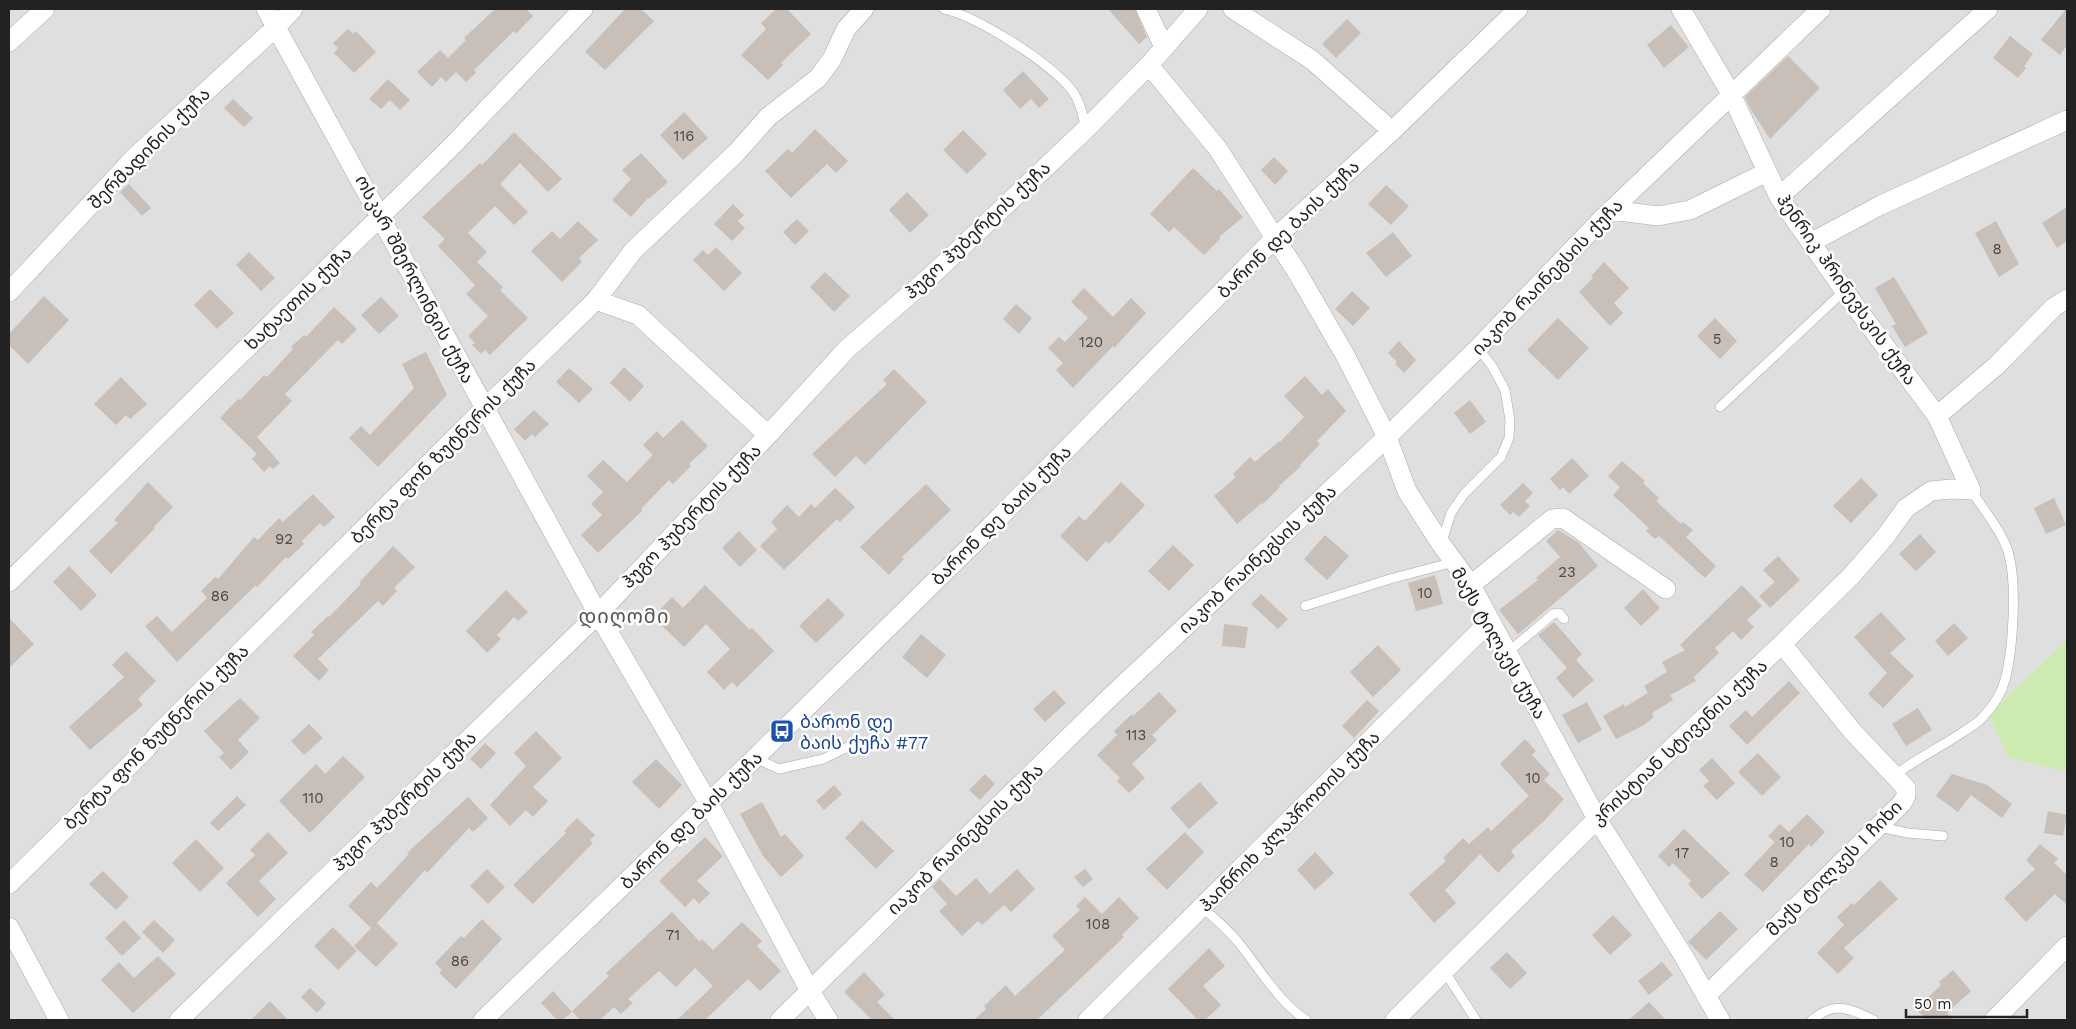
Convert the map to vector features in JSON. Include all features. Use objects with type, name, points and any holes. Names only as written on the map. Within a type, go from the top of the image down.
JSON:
[{"type":"street","points":[[9,42],[45,9]]},
{"type":"street","name":"ოსკარ შმერლინგის ქუჩა","points":[[266,9],[598,614],[708,802],[828,1020]]},
{"type":"street","name":"შერმადინის ქუჩა","points":[[9,292],[135,157],[293,9]]},
{"type":"street","name":"ხატაეთის ქუჩა","points":[[9,582],[452,146],[583,9]]},
{"type":"street","name":"ბერტა ფონ ზუტნერის ქუჩა","points":[[9,884],[485,408],[596,300],[633,251],[736,153],[768,117],[818,78],[832,59],[846,29],[864,9]]},
{"type":"street","points":[[1146,9],[1164,47]]},
{"type":"street","name":"ჰუგო ჰუბერტის ქუჩა","points":[[179,1020],[598,614],[847,349],[932,275],[1086,129],[1149,65],[1198,9]]},
{"type":"street","points":[[1233,9],[1312,60],[1392,131]]},
{"type":"street","name":"ბარონ დე ბაის ქუჩა","points":[[483,1020],[756,758],[972,546],[1274,239],[1392,131],[1518,9]]},
{"type":"street","name":"ჰენრიკ ჰრინევსკის ქუჩა","points":[[1681,9],[1731,94],[1779,197],[1937,416],[1970,490]]},
{"type":"street","name":"იაკობ რაინეგსის ქუჩა","points":[[780,1020],[1106,701],[1387,437],[1478,348],[1611,210],[1821,9]]},
{"type":"street","points":[[1779,197],[1988,9]]},
{"type":"street","name":"მაქს ტილკეს ქუჩა","points":[[1149,65],[1218,149],[1274,239],[1297,272],[1340,346],[1387,437],[1407,491],[1470,585],[1597,819],[1683,955],[1720,1020]]},
{"type":"street","points":[[1812,242],[1881,205],[2067,120]]},
{"type":"street","points":[[1611,210],[1658,216],[1690,210],[1767,172]]},
{"type":"street","points":[[1937,416],[1996,366],[2054,307],[2067,299]]},
{"type":"street","points":[[596,300],[638,315],[768,435]]},
{"type":"street","name":"კრისტიან სტივენის ქუჩა","points":[[1396,1020],[1597,819],[1852,575],[1885,537],[1906,508],[1931,491],[1970,490]]},
{"type":"street","points":[[1470,585],[1552,519],[1557,517],[1563,518],[1666,589]]},
{"type":"street","name":"ჰაინრიხ კლაპროთის ქუჩა","points":[[1088,1020],[1489,622]]},
{"type":"street","name":"მაქს ტილკეს I ჩიხი","points":[[1706,996],[1902,803],[1906,796],[1906,788],[1852,732],[1782,644]]},
{"type":"street","points":[[9,927],[59,1020]]},
{"type":"street","points":[[1994,1020],[2067,946]]},
{"type":"lane","points":[[944,9],[989,29],[1055,74],[1071,90],[1081,107],[1086,129]]},
{"type":"lane","points":[[1720,407],[1845,290]]},
{"type":"lane","points":[[1441,544],[1451,513],[1464,494],[1501,457],[1509,438],[1510,420],[1505,390],[1492,366],[1478,348]]},
{"type":"lane","points":[[1895,775],[1980,720],[1996,700],[2005,682],[2011,645],[2013,599],[2010,556],[2005,543],[1970,490]]},
{"type":"lane","points":[[1306,606],[1390,579],[1454,562]]},
{"type":"lane","points":[[1507,654],[1552,614],[1559,613],[1564,619]]},
{"type":"lane","points":[[756,758],[779,769],[823,759],[858,742]]},
{"type":"lane","points":[[1876,827],[1908,833],[1943,836]]},
{"type":"lane","points":[[1202,907],[1237,940],[1279,996],[1294,1012],[1306,1020]]},
{"type":"lane","points":[[1445,972],[1476,1020]]},
{"type":"lane","points":[[1812,1020],[1820,1013],[1834,1007],[1851,1010],[1874,1020]]},
{"type":"shaded area","points":[[9,9],[2067,9],[2067,640],[1988,715],[2009,758],[2067,772],[2067,1020],[9,1020]]},
{"type":"green space","points":[[2067,640],[2067,772],[2009,758],[1988,715]]},
{"type":"building","points":[[495,9],[526,9],[533,16],[516,34],[514,31],[474,70],[476,73],[466,82],[456,72],[446,82],[441,77],[432,87],[417,72],[440,50],[448,58],[466,40],[464,38]]},
{"type":"building","points":[[625,9],[641,9],[654,21],[605,70],[585,52]]},
{"type":"building","points":[[776,9],[787,9],[811,34],[781,63],[783,65],[768,80],[741,55],[766,29],[761,23]]},
{"type":"building","points":[[1108,9],[1135,9],[1147,37],[1139,44]]},
{"type":"building","points":[[2066,9],[2067,45],[2060,55],[2041,40]]},
{"type":"building","points":[[1347,19],[1361,33],[1336,58],[1322,44]]},
{"type":"building","points":[[1671,25],[1689,47],[1664,68],[1647,45]]},
{"type":"building","points":[[348,29],[353,34],[356,31],[376,52],[354,73],[334,53],[338,48],[333,43]]},
{"type":"building","points":[[2010,36],[2033,54],[2018,78],[1993,58]]},
{"type":"building","points":[[1788,56],[1820,88],[1770,139],[1745,97]]},
{"type":"building","points":[[1023,71],[1049,99],[1039,108],[1031,99],[1020,109],[1003,90]]},
{"type":"building","points":[[388,79],[410,100],[400,110],[390,100],[381,109],[369,99]]},
{"type":"building","points":[[233,99],[253,118],[244,127],[224,108]]},
{"type":"building","points":[[684,112],[708,138],[683,160],[660,135]]},
{"type":"building","points":[[815,129],[848,161],[836,173],[827,164],[791,198],[765,171],[788,149],[792,153]]},
{"type":"building","points":[[963,130],[987,154],[967,174],[943,150]]},
{"type":"building","points":[[514,132],[562,179],[548,192],[520,163],[500,184],[528,212],[514,225],[495,206],[468,233],[487,252],[477,262],[503,287],[500,290],[528,318],[490,355],[485,350],[481,354],[472,345],[475,343],[468,336],[488,316],[466,294],[475,285],[438,246],[445,239],[422,217],[480,163],[482,165]]},
{"type":"building","points":[[641,153],[668,182],[648,198],[631,217],[612,200],[631,179],[622,170]]},
{"type":"building","points":[[1274,157],[1288,171],[1275,185],[1261,170]]},
{"type":"building","points":[[1193,168],[1217,191],[1219,189],[1243,217],[1219,237],[1221,238],[1204,255],[1174,227],[1169,232],[1150,214]]},
{"type":"building","points":[[129,184],[151,208],[142,216],[120,192]]},
{"type":"building","points":[[1386,185],[1409,206],[1391,225],[1368,204]]},
{"type":"building","points":[[907,192],[929,215],[910,233],[889,210]]},
{"type":"building","points":[[733,204],[744,215],[738,221],[745,228],[732,241],[714,224]]},
{"type":"building","points":[[2067,207],[2067,241],[2057,248],[2042,223]]},
{"type":"building","points":[[797,219],[809,231],[795,245],[783,232]]},
{"type":"building","points":[[578,221],[598,240],[579,258],[582,262],[562,282],[531,251],[552,231],[560,239]]},
{"type":"building","points":[[1996,221],[2019,264],[1999,277],[1975,233]]},
{"type":"building","points":[[1393,232],[1412,256],[1386,277],[1366,253]]},
{"type":"building","points":[[716,247],[742,273],[724,291],[693,260],[703,250],[708,255]]},
{"type":"building","points":[[249,252],[275,278],[261,291],[236,265]]},
{"type":"building","points":[[1604,262],[1629,288],[1614,303],[1623,313],[1610,326],[1579,292],[1593,278],[1591,276]]},
{"type":"building","points":[[825,272],[850,296],[834,312],[810,287]]},
{"type":"building","points":[[1894,277],[1928,333],[1905,347],[1892,326],[1896,324],[1875,288]]},
{"type":"building","points":[[1084,288],[1113,317],[1131,298],[1146,313],[1073,388],[1056,370],[1063,363],[1048,348],[1059,337],[1065,342],[1088,318],[1071,302]]},
{"type":"building","points":[[210,289],[234,313],[217,329],[194,305]]},
{"type":"building","points":[[1352,291],[1370,308],[1353,326],[1335,309]]},
{"type":"building","points":[[44,296],[69,320],[28,364],[9,345],[9,334]]},
{"type":"building","points":[[381,297],[399,316],[379,334],[361,315]]},
{"type":"building","points":[[1016,304],[1032,318],[1019,334],[1003,319]]},
{"type":"building","points":[[334,307],[357,329],[342,344],[338,340],[285,394],[292,401],[257,437],[280,463],[273,469],[270,466],[264,472],[252,459],[257,454],[220,418],[264,375],[267,377],[293,349],[291,347],[304,335],[306,337]]},
{"type":"building","points":[[1558,318],[1589,348],[1558,380],[1527,350]]},
{"type":"building","points":[[1715,318],[1737,341],[1720,359],[1697,336]]},
{"type":"building","points":[[1399,341],[1416,360],[1404,373],[1388,353]]},
{"type":"building","points":[[426,352],[447,395],[378,467],[349,438],[361,426],[370,435],[414,388],[402,364]]},
{"type":"building","points":[[624,367],[644,386],[630,402],[610,383]]},
{"type":"building","points":[[569,368],[593,389],[579,403],[556,382]]},
{"type":"building","points":[[894,369],[927,402],[865,465],[856,456],[835,477],[812,454],[887,384],[883,380]]},
{"type":"building","points":[[1305,376],[1322,395],[1328,389],[1346,411],[1317,441],[1320,444],[1301,466],[1263,504],[1237,524],[1214,496],[1236,477],[1233,474],[1250,457],[1255,462],[1280,442],[1304,417],[1284,396]]},
{"type":"building","points":[[121,377],[147,404],[130,419],[126,415],[116,425],[94,404]]},
{"type":"building","points":[[1470,400],[1486,422],[1470,434],[1454,413]]},
{"type":"building","points":[[534,410],[549,424],[535,437],[532,434],[525,441],[514,429]]},
{"type":"building","points":[[682,420],[708,446],[689,464],[691,466],[673,484],[669,480],[641,509],[642,511],[598,553],[581,535],[602,515],[591,504],[603,492],[587,476],[603,460],[627,482],[653,455],[643,445],[657,431],[663,438]]},
{"type":"building","points":[[1572,458],[1589,476],[1569,494],[1563,487],[1560,490],[1550,479]]},
{"type":"building","points":[[1622,461],[1645,481],[1643,483],[1659,498],[1656,501],[1681,524],[1683,522],[1693,530],[1686,537],[1716,566],[1705,578],[1659,536],[1655,539],[1646,531],[1649,528],[1613,495],[1620,487],[1608,476]]},
{"type":"building","points":[[1861,478],[1878,495],[1851,523],[1833,506]]},
{"type":"building","points":[[148,482],[173,507],[111,574],[89,551],[118,523],[114,520]]},
{"type":"building","points":[[1121,482],[1145,505],[1109,544],[1106,541],[1087,562],[1060,536],[1079,516],[1085,521]]},
{"type":"building","points":[[1523,483],[1533,493],[1525,501],[1530,506],[1519,517],[1513,512],[1510,515],[1500,505]]},
{"type":"building","points":[[926,484],[951,510],[902,557],[904,559],[889,575],[860,547]]},
{"type":"building","points":[[835,488],[855,507],[840,522],[837,519],[784,570],[760,546],[777,529],[771,522],[787,505],[799,517],[811,504],[815,508]]},
{"type":"building","points":[[313,494],[335,517],[324,527],[320,523],[302,541],[304,544],[288,559],[286,557],[177,662],[145,626],[157,616],[172,632],[207,598],[201,591],[215,577],[218,579],[254,537],[258,540],[279,518],[283,522]]},
{"type":"building","points":[[2054,498],[2066,525],[2046,534],[2034,508]]},
{"type":"building","points":[[1558,530],[1578,542],[1598,566],[1518,634],[1499,610],[1538,580],[1536,578],[1560,557],[1546,541]]},
{"type":"building","points":[[739,531],[757,550],[740,567],[722,548]]},
{"type":"building","points":[[1920,534],[1936,552],[1916,571],[1899,554]]},
{"type":"building","points":[[1325,535],[1349,556],[1327,580],[1304,559]]},
{"type":"building","points":[[1173,545],[1194,565],[1169,591],[1148,571]]},
{"type":"building","points":[[393,546],[415,567],[394,588],[397,591],[383,606],[378,601],[318,659],[329,670],[319,681],[293,656],[314,635],[311,632],[329,617],[361,584],[359,583]]},
{"type":"building","points":[[1778,556],[1800,580],[1770,608],[1759,596],[1775,582],[1763,570]]},
{"type":"building","points":[[69,566],[97,595],[81,611],[53,582]]},
{"type":"building","points":[[1435,575],[1443,604],[1416,611],[1408,583]]},
{"type":"building","points":[[705,585],[774,651],[737,687],[732,682],[724,690],[707,672],[730,649],[706,624],[684,647],[653,617],[672,597],[683,608]]},
{"type":"building","points":[[1742,585],[1762,606],[1747,620],[1754,627],[1741,640],[1733,631],[1715,648],[1719,653],[1694,677],[1696,681],[1670,695],[1673,700],[1652,713],[1654,717],[1644,725],[1616,739],[1603,716],[1624,704],[1625,707],[1648,693],[1644,686],[1667,672],[1662,662],[1685,650],[1680,645]]},
{"type":"building","points":[[1643,589],[1660,608],[1641,626],[1624,608]]},
{"type":"building","points":[[506,590],[528,612],[518,621],[514,617],[497,635],[501,639],[487,653],[466,631]]},
{"type":"building","points":[[1261,594],[1288,619],[1278,629],[1251,604]]},
{"type":"building","points":[[828,598],[845,615],[816,643],[799,626]]},
{"type":"building","points":[[1881,612],[1906,639],[1890,653],[1914,676],[1883,708],[1868,694],[1887,673],[1854,637]]},
{"type":"building","points":[[9,618],[34,644],[9,668]]},
{"type":"building","points":[[1554,622],[1582,654],[1576,660],[1594,680],[1573,698],[1556,678],[1567,668],[1538,635]]},
{"type":"building","points":[[1954,623],[1968,638],[1948,656],[1935,641]]},
{"type":"building","points":[[1224,624],[1248,627],[1245,648],[1222,646]]},
{"type":"building","points":[[921,634],[946,655],[927,678],[902,657]]},
{"type":"building","points":[[1378,645],[1401,670],[1373,697],[1350,672]]},
{"type":"building","points":[[126,651],[156,681],[138,699],[143,705],[90,750],[69,727],[124,677],[112,665]]},
{"type":"building","points":[[1789,681],[1800,693],[1747,745],[1729,726],[1746,710],[1752,717]]},
{"type":"building","points":[[1054,690],[1066,703],[1045,722],[1033,709]]},
{"type":"building","points":[[1159,692],[1177,711],[1152,735],[1157,740],[1132,764],[1145,778],[1129,793],[1117,781],[1120,778],[1097,755],[1117,735],[1114,731]]},
{"type":"building","points":[[240,698],[260,718],[238,740],[249,752],[231,770],[219,757],[224,753],[204,731]]},
{"type":"building","points":[[1367,700],[1379,711],[1354,738],[1342,726]]},
{"type":"building","points":[[1587,702],[1602,730],[1578,743],[1562,715]]},
{"type":"building","points":[[1918,708],[1932,730],[1906,746],[1892,724]]},
{"type":"building","points":[[309,724],[323,738],[304,755],[291,741]]},
{"type":"building","points":[[536,731],[562,758],[533,787],[548,801],[533,817],[526,810],[510,826],[490,805],[526,766],[514,753]]},
{"type":"building","points":[[1525,739],[1536,751],[1532,755],[1550,774],[1544,780],[1564,799],[1545,820],[1511,851],[1515,856],[1498,873],[1480,854],[1445,890],[1456,903],[1434,923],[1409,894],[1446,861],[1443,858],[1463,838],[1469,844],[1488,827],[1491,831],[1529,796],[1500,764]]},
{"type":"building","points":[[485,743],[496,753],[481,769],[470,759]]},
{"type":"building","points":[[1758,753],[1781,777],[1762,796],[1738,772]]},
{"type":"building","points":[[343,756],[365,777],[310,833],[279,801],[316,764],[325,774]]},
{"type":"building","points":[[1712,758],[1735,783],[1717,800],[1703,786],[1709,781],[1699,770]]},
{"type":"building","points":[[656,759],[682,785],[659,809],[632,782]]},
{"type":"building","points":[[985,774],[995,784],[980,800],[969,790]]},
{"type":"building","points":[[1952,774],[1987,785],[2012,804],[2002,818],[1971,795],[1958,812],[1936,796]]},
{"type":"building","points":[[1200,782],[1218,803],[1189,829],[1170,808]]},
{"type":"building","points":[[834,785],[842,794],[824,810],[816,801]]},
{"type":"building","points":[[237,796],[246,805],[218,831],[210,823]]},
{"type":"building","points":[[468,797],[488,818],[473,832],[469,828],[427,873],[425,870],[377,923],[398,944],[376,967],[354,946],[371,928],[348,906],[371,882],[377,888],[409,854],[407,853]]},
{"type":"building","points":[[762,802],[781,837],[785,834],[804,856],[781,877],[763,856],[740,814]]},
{"type":"building","points":[[2048,811],[2067,815],[2063,836],[2044,833]]},
{"type":"building","points":[[1807,814],[1825,832],[1811,847],[1809,844],[1763,892],[1744,875],[1775,842],[1768,836],[1780,824],[1789,832]]},
{"type":"building","points":[[577,818],[595,835],[590,840],[593,843],[533,904],[513,885],[566,833],[564,831]]},
{"type":"building","points":[[862,820],[894,851],[876,869],[845,838]]},
{"type":"building","points":[[1684,829],[1730,873],[1702,899],[1688,884],[1691,881],[1673,863],[1669,867],[1658,856]]},
{"type":"building","points":[[268,832],[288,853],[259,881],[276,899],[258,917],[226,883],[255,855],[250,850]]},
{"type":"building","points":[[1185,832],[1204,852],[1167,890],[1146,869]]},
{"type":"building","points":[[705,837],[723,856],[697,881],[710,893],[699,904],[694,898],[685,907],[659,881]]},
{"type":"building","points":[[196,839],[224,868],[200,892],[172,863]]},
{"type":"building","points":[[2040,844],[2058,859],[2054,863],[2067,875],[2067,905],[2055,894],[2026,922],[2004,898],[2035,869],[2026,860]]},
{"type":"building","points":[[1315,852],[1334,873],[1315,890],[1297,870]]},
{"type":"building","points":[[487,869],[505,887],[488,904],[470,886]]},
{"type":"building","points":[[1017,869],[1035,889],[1011,912],[1004,905],[982,925],[978,921],[962,936],[939,911],[947,904],[932,887],[940,879],[956,896],[976,878],[990,894]]},
{"type":"building","points":[[1085,869],[1093,879],[1083,887],[1074,877]]},
{"type":"building","points":[[103,871],[129,897],[116,910],[89,884]]},
{"type":"building","points":[[1880,880],[1898,899],[1844,948],[1854,958],[1838,974],[1817,953],[1844,925],[1837,917],[1852,903],[1854,905]]},
{"type":"building","points":[[1085,897],[1102,914],[1119,897],[1139,918],[1122,935],[1124,937],[1037,1020],[974,1020],[986,1009],[984,1006],[1006,985],[1015,996],[1065,950],[1052,936],[1080,910],[1076,906]]},
{"type":"building","points":[[1720,911],[1738,929],[1706,960],[1688,942]]},
{"type":"building","points":[[672,912],[700,942],[702,939],[713,950],[742,922],[762,941],[757,946],[781,971],[760,991],[748,979],[705,1020],[677,1020],[713,986],[695,968],[676,987],[659,971],[628,999],[633,1003],[621,1014],[614,1007],[600,1020],[580,1020],[572,1011],[609,976],[606,973]]},
{"type":"building","points":[[1613,915],[1632,935],[1610,955],[1592,935]]},
{"type":"building","points":[[482,919],[502,939],[456,989],[439,973],[442,970],[435,963],[461,936],[464,938]]},
{"type":"building","points":[[124,920],[141,938],[122,956],[105,938]]},
{"type":"building","points":[[154,920],[175,940],[163,953],[142,932]]},
{"type":"building","points":[[333,927],[357,951],[338,970],[314,946]]},
{"type":"building","points":[[1209,948],[1225,966],[1203,986],[1221,1005],[1205,1020],[1198,1020],[1168,989]]},
{"type":"building","points":[[1507,952],[1527,973],[1510,989],[1490,968]]},
{"type":"building","points":[[158,956],[176,974],[133,1013],[101,980],[119,962],[134,978]]},
{"type":"building","points":[[1662,962],[1673,975],[1649,995],[1638,981]]},
{"type":"building","points":[[1953,970],[1971,991],[1947,1013],[1954,1020],[1927,1020],[1916,1009],[1941,985],[1939,982]]},
{"type":"building","points":[[864,972],[885,995],[877,1002],[895,1020],[872,1020],[844,992]]},
{"type":"building","points":[[310,988],[326,1003],[317,1013],[301,997]]},
{"type":"building","points":[[553,991],[572,1012],[562,1020],[557,1020],[541,1003]]},
{"type":"building","points":[[270,1001],[288,1020],[251,1020]]},
{"type":"building","points":[[1649,1002],[1666,1020],[1629,1020]]},
{"type":"place","name":"ბარონ დე ბაის ქუჩა #77","points":[[782,731]]},
{"type":"district","name":"დიღომი","points":[[624,616]]}]
